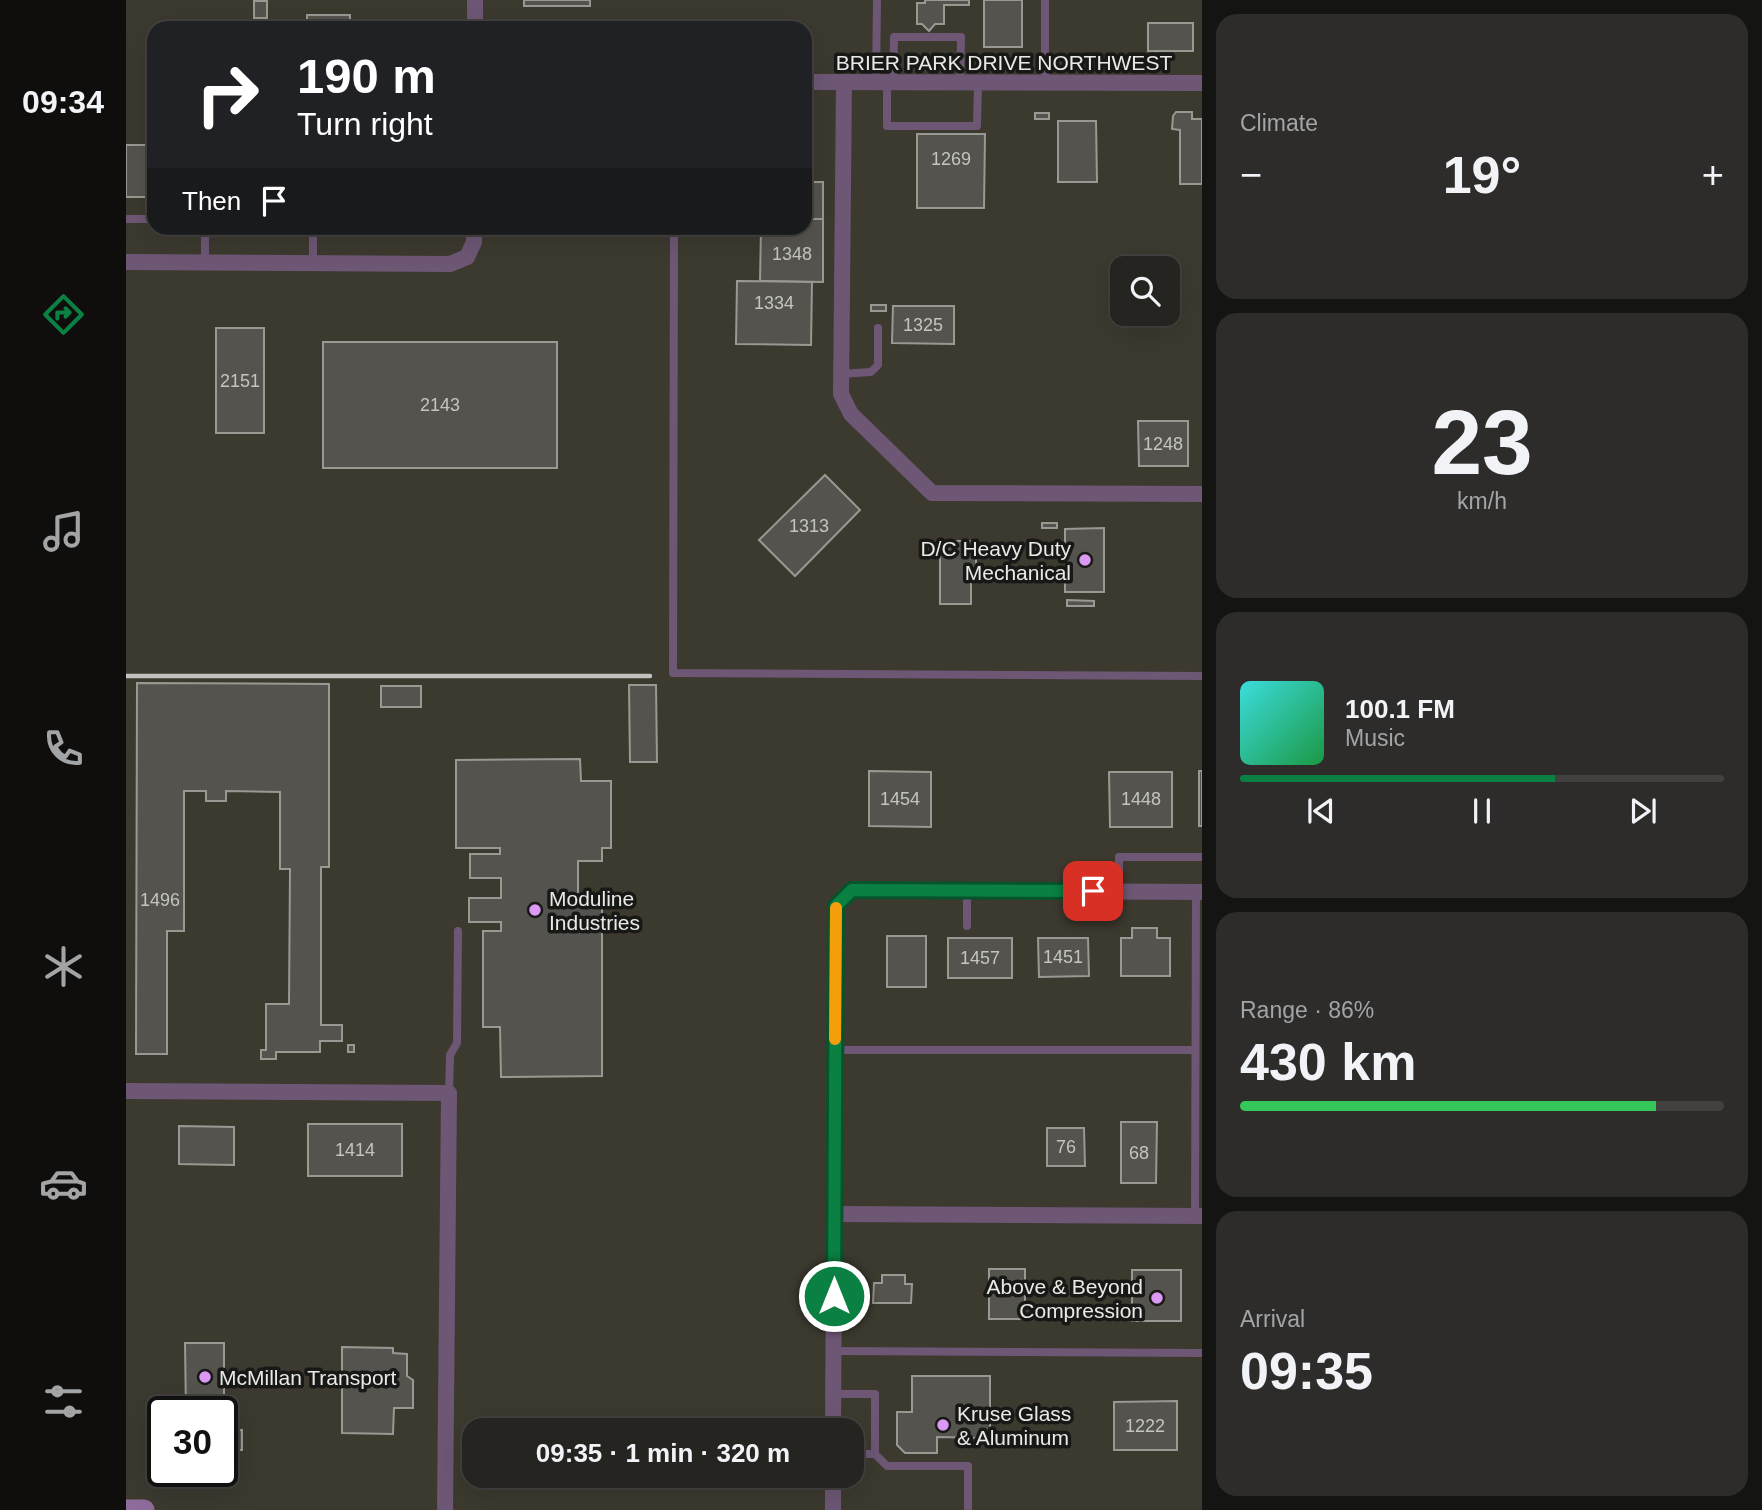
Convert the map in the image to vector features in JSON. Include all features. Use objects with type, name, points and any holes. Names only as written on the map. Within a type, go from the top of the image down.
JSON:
[{"type":"street","points":[[475,0],[475,21]]},
{"type":"street","name":"BRIER PARK DRIVE NORTHWEST","points":[[812,82],[1202,83]]},
{"type":"street","points":[[844,82],[841,394],[850,414],[932,493],[1202,494]]},
{"type":"street","points":[[126,262],[450,264],[467,257],[474,242],[474,235]]},
{"type":"street","points":[[834,1418],[836,906],[852,890],[1199,892]]},
{"type":"street","points":[[126,1091],[449,1093],[445,1510]]},
{"type":"street","points":[[835,1214],[1199,1216]]},
{"type":"street","points":[[833,1488],[833,1510]]},
{"type":"street","points":[[126,1510],[144,1510]]},
{"type":"lane","points":[[877,0],[886,82],[887,126],[977,127],[978,83]]},
{"type":"lane","points":[[1045,0],[1045,83]]},
{"type":"lane","points":[[886,82],[894,37],[961,37],[960,83]]},
{"type":"lane","points":[[126,219],[147,219]]},
{"type":"lane","points":[[205,235],[205,262]]},
{"type":"lane","points":[[313,235],[313,263]]},
{"type":"lane","points":[[674,235],[673,673],[1202,676]]},
{"type":"lane","points":[[841,374],[871,372],[878,365],[878,328]]},
{"type":"lane","points":[[1119,891],[1119,857],[1202,857]]},
{"type":"lane","points":[[967,890],[967,926]]},
{"type":"lane","points":[[1199,892],[1195,1050],[1199,1216]]},
{"type":"lane","points":[[449,1093],[450,1055],[457,1043],[458,931]]},
{"type":"lane","points":[[835,1050],[1195,1050]]},
{"type":"lane","points":[[834,1351],[1202,1353]]},
{"type":"lane","points":[[834,1394],[875,1394],[875,1454],[887,1466],[968,1466],[968,1510]]},
{"type":"lane","points":[[864,1454],[875,1454]]},
{"type":"shaded area","points":[[126,0],[1202,0],[1202,1510],[126,1510]]},
{"type":"building","points":[[524,0],[590,0],[590,6],[524,6]]},
{"type":"building","points":[[925,0],[969,0],[969,5],[944,5],[944,24],[935,24],[929,31],[922,24],[917,24],[917,3],[925,3]]},
{"type":"building","points":[[984,0],[1022,0],[1022,47],[984,47]]},
{"type":"building","points":[[254,1],[267,1],[267,18],[254,18]]},
{"type":"building","points":[[307,15],[350,15],[350,21],[307,21]]},
{"type":"building","points":[[1148,23],[1193,23],[1193,51],[1148,51]]},
{"type":"building","points":[[1176,112],[1192,112],[1192,119],[1202,119],[1202,184],[1180,184],[1180,130],[1172,129]]},
{"type":"building","points":[[1035,113],[1049,113],[1049,119],[1035,119]]},
{"type":"building","points":[[1058,121],[1096,121],[1097,182],[1058,182]]},
{"type":"building","points":[[917,134],[985,134],[984,208],[917,208]]},
{"type":"building","points":[[126,145],[147,145],[147,197],[126,197]]},
{"type":"building","points":[[812,182],[823,182],[823,219],[812,219]]},
{"type":"building","points":[[812,219],[823,219],[823,282],[760,281],[761,235],[812,235]]},
{"type":"building","points":[[737,281],[812,282],[811,345],[736,344]]},
{"type":"building","points":[[871,305],[886,305],[886,311],[871,311]]},
{"type":"building","points":[[893,306],[954,306],[954,344],[892,343]]},
{"type":"building","points":[[216,328],[264,328],[264,433],[216,433]]},
{"type":"building","points":[[323,342],[557,342],[557,468],[323,468]]},
{"type":"building","points":[[1138,421],[1188,421],[1188,466],[1139,466]]},
{"type":"building","points":[[825,475],[860,510],[795,576],[759,540]]},
{"type":"building","points":[[1042,523],[1057,523],[1057,528],[1042,528]]},
{"type":"building","name":"D/C Heavy Duty Mechanical","points":[[1104,528],[1104,592],[1065,592],[1065,529]]},
{"type":"building","points":[[940,541],[972,541],[972,551],[976,551],[976,575],[971,575],[971,604],[940,604]]},
{"type":"building","points":[[1067,600],[1094,601],[1094,606],[1067,606]]},
{"type":"building","points":[[137,683],[329,684],[329,867],[321,867],[321,1025],[342,1025],[342,1041],[320,1041],[320,1052],[276,1052],[276,1059],[261,1059],[261,1050],[266,1050],[266,1004],[289,1004],[290,869],[280,869],[280,792],[226,791],[226,801],[206,801],[206,791],[184,791],[184,931],[167,931],[167,1054],[136,1054]]},
{"type":"building","points":[[629,685],[656,685],[657,762],[630,762]]},
{"type":"building","points":[[381,686],[421,686],[421,707],[381,707]]},
{"type":"building","name":"Moduline Industries","points":[[580,759],[581,781],[611,781],[611,848],[602,848],[602,861],[578,861],[578,893],[602,893],[602,1076],[501,1077],[500,1027],[483,1027],[483,931],[501,931],[501,922],[469,922],[469,898],[501,898],[501,878],[470,878],[470,854],[500,854],[500,848],[456,848],[456,760]]},
{"type":"building","points":[[869,771],[931,772],[931,827],[869,826]]},
{"type":"building","points":[[1199,771],[1202,771],[1202,826],[1199,826]]},
{"type":"building","points":[[1109,772],[1172,772],[1172,827],[1110,827]]},
{"type":"building","points":[[1132,928],[1157,928],[1157,938],[1170,938],[1170,976],[1121,976],[1121,938],[1132,938]]},
{"type":"building","points":[[887,936],[926,936],[926,987],[887,987]]},
{"type":"building","points":[[948,938],[1012,938],[1012,978],[948,978]]},
{"type":"building","points":[[1038,938],[1088,938],[1089,976],[1039,977]]},
{"type":"building","points":[[348,1045],[354,1045],[354,1052],[348,1052]]},
{"type":"building","points":[[1121,1122],[1157,1122],[1156,1183],[1121,1183]]},
{"type":"building","points":[[308,1124],[402,1124],[402,1176],[308,1176]]},
{"type":"building","points":[[179,1126],[234,1127],[234,1165],[179,1164]]},
{"type":"building","points":[[1047,1128],[1084,1128],[1085,1166],[1047,1166]]},
{"type":"building","points":[[989,1269],[1025,1269],[1025,1319],[989,1319]]},
{"type":"building","name":"Above & Beyond Compression","points":[[1132,1270],[1181,1270],[1181,1321],[1132,1321]]},
{"type":"building","points":[[882,1275],[905,1275],[905,1284],[912,1284],[911,1303],[873,1303],[874,1283],[882,1283]]},
{"type":"building","name":"McMillan Transport","points":[[185,1343],[224,1343],[224,1396],[186,1396]]},
{"type":"building","points":[[342,1347],[393,1348],[393,1353],[407,1354],[407,1376],[413,1380],[413,1408],[394,1408],[393,1434],[342,1433]]},
{"type":"building","name":"Kruse Glass & Aluminum","points":[[912,1376],[990,1376],[990,1438],[937,1437],[937,1453],[905,1453],[897,1445],[897,1412],[912,1412]]},
{"type":"building","points":[[1177,1401],[1177,1450],[1114,1450],[1114,1402]]},
{"type":"building","name":"McMillan Transport","points":[[238,1430],[242,1430],[242,1450],[238,1450]]},
{"type":"railway","points":[[126,676],[650,676]]},
{"type":"slow traffic","points":[[835,1039],[836,908]]},
{"type":"place","name":"D/C Heavy Duty Mechanical","points":[[1085,560]]},
{"type":"place","name":"Moduline Industries","points":[[535,910]]},
{"type":"place","name":"Above & Beyond Compression","points":[[1157,1298]]},
{"type":"place","name":"McMillan Transport","points":[[205,1377]]},
{"type":"place","name":"Kruse Glass & Aluminum","points":[[943,1425]]},
{"type":"route","points":[[834,1296],[836,906],[852,890],[1093,891]]}]
